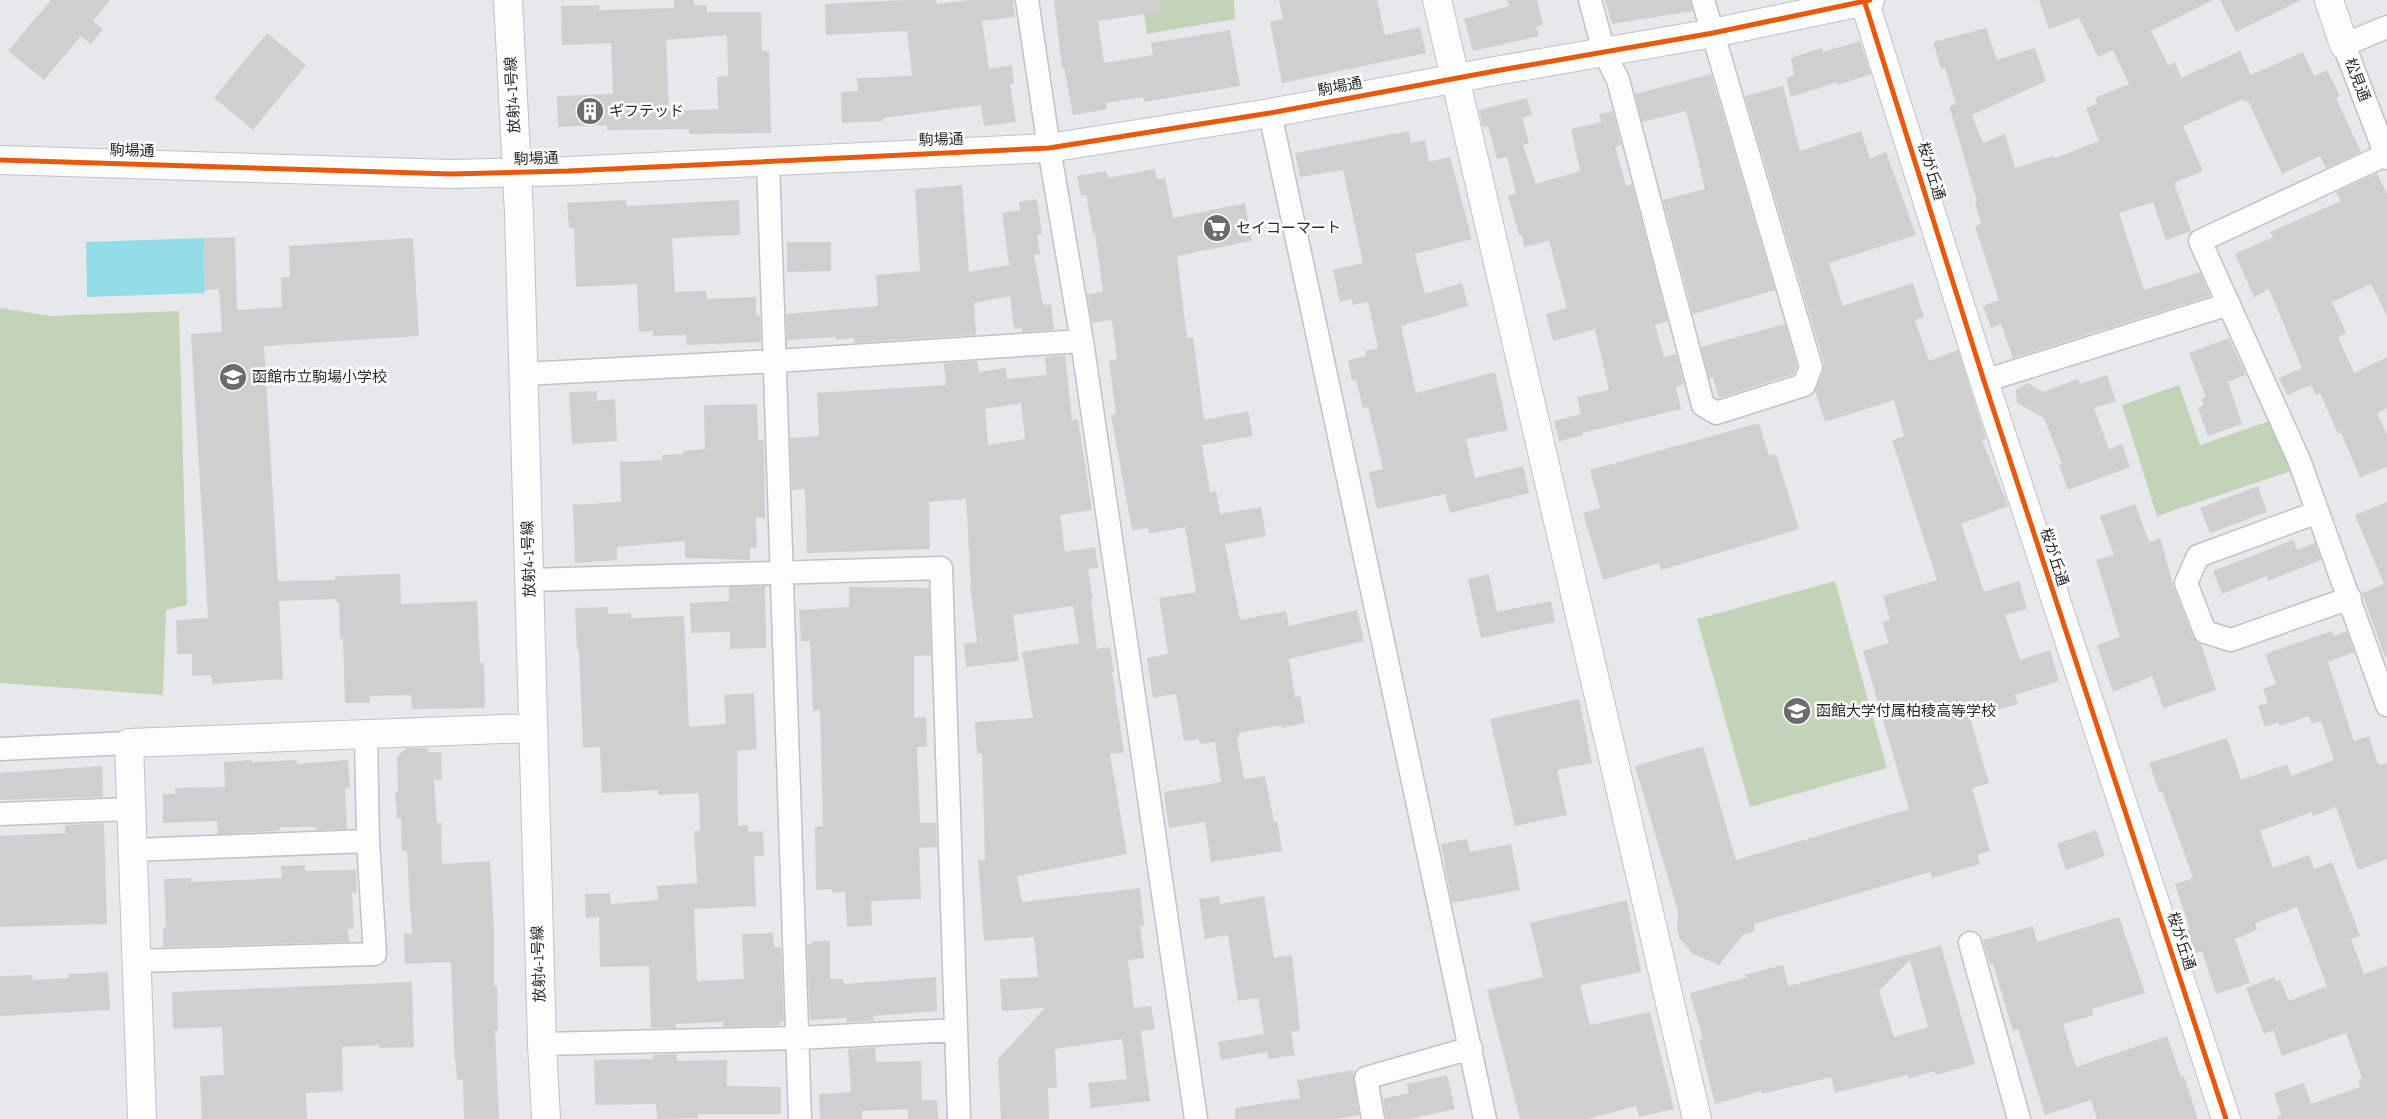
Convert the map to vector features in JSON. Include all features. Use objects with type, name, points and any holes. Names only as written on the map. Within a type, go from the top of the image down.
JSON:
[{"type":"street","name":"放射4-1号線","points":[[508,0],[517,173],[530,580],[532,728],[546,1119]]},
{"type":"street","points":[[1027,0],[1049,148],[1082,341],[1196,1119]]},
{"type":"street","points":[[1437,0],[1697,1119]]},
{"type":"street","points":[[1590,0],[1604,52],[1618,80],[1703,405],[1716,413],[1804,385],[1811,367],[1703,0]]},
{"type":"street","name":"駒場通","points":[[0,160],[283,167],[356,172],[517,173],[1049,148],[1270,113],[1456,78],[1713,34],[1866,0]]},
{"type":"street","name":"桜が丘通","points":[[1866,0],[1984,381],[2226,1119]]},
{"type":"street","name":"松見通","points":[[2328,0],[2386,157]]},
{"type":"street","points":[[2344,46],[2387,27]]},
{"type":"street","points":[[1270,113],[1485,1119]]},
{"type":"street","points":[[2386,157],[2200,240],[2299,460],[2387,705]]},
{"type":"street","points":[[768,162],[800,1119]]},
{"type":"street","points":[[1984,381],[2229,304]]},
{"type":"street","points":[[523,374],[776,361],[1082,341]]},
{"type":"street","points":[[2318,512],[2198,556],[2186,583],[2205,632],[2230,640],[2350,598]]},
{"type":"street","points":[[530,580],[941,568],[959,1119]]},
{"type":"street","points":[[0,749],[532,728]]},
{"type":"street","points":[[137,961],[375,954],[368,841],[366,734]]},
{"type":"street","points":[[129,743],[142,1119]]},
{"type":"street","points":[[0,814],[131,809]]},
{"type":"street","points":[[133,850],[368,841]]},
{"type":"street","points":[[1970,943],[2019,1119]]},
{"type":"street","points":[[542,1044],[798,1038],[955,1030]]},
{"type":"street","points":[[1373,1119],[1366,1078],[1471,1048]]},
{"type":"green space","points":[[1142,0],[1234,0],[1235,19],[1147,34]]},
{"type":"green space","points":[[0,308],[50,316],[179,311],[187,605],[166,610],[163,695],[0,683]]},
{"type":"green space","points":[[2179,385],[2200,445],[2272,420],[2294,470],[2157,516],[2122,405]]},
{"type":"green space","points":[[1835,581],[1887,768],[1750,807],[1697,619]]},
{"type":"water","points":[[204,238],[205,293],[87,297],[86,242]]},
{"type":"building","points":[[51,0],[110,0],[93,21],[103,29],[91,44],[81,36],[44,80],[8,51]]},
{"type":"building","points":[[674,0],[694,0],[694,5],[706,5],[707,12],[761,12],[762,51],[769,51],[771,133],[689,134],[689,129],[607,130],[607,125],[558,127],[557,96],[613,94],[611,43],[562,45],[561,6],[599,5],[599,10],[674,8]],"holes":[[[727,35],[728,76],[717,77],[718,109],[669,111],[666,40]]]},
{"type":"building","points":[[936,0],[937,4],[970,0],[1013,0],[1015,17],[982,21],[989,69],[1012,65],[1014,84],[1010,84],[1016,122],[984,126],[981,105],[883,118],[883,121],[842,123],[841,92],[858,91],[857,78],[912,76],[907,31],[826,35],[825,4]]},
{"type":"building","points":[[1054,0],[1160,0],[1161,12],[1098,21],[1104,63],[1153,55],[1151,43],[1230,30],[1240,86],[1144,102],[1143,97],[1106,103],[1107,109],[1073,115],[1064,67],[1062,68]]},
{"type":"building","points":[[1279,0],[1377,0],[1385,35],[1420,27],[1426,53],[1282,83],[1270,22],[1283,19]]},
{"type":"building","points":[[1507,0],[1537,0],[1543,24],[1536,27],[1539,36],[1473,51],[1464,19],[1509,6]]},
{"type":"building","points":[[1605,0],[1690,0],[1693,11],[1612,24]]},
{"type":"building","points":[[2039,0],[2213,0],[2151,31],[2168,65],[2175,62],[2181,78],[2240,51],[2251,75],[2303,52],[2314,76],[2327,70],[2340,96],[2336,98],[2361,152],[2326,168],[2320,156],[2282,174],[2248,101],[2244,102],[2243,99],[2183,126],[2203,171],[2174,183],[2191,231],[2166,240],[2153,202],[2119,213],[2144,290],[2200,272],[2210,296],[2013,358],[2001,324],[1991,328],[1983,306],[1999,300],[1975,226],[1981,224],[1975,202],[1977,201],[1949,106],[1956,104],[1945,68],[1941,69],[1933,42],[1986,28],[1997,60],[2035,48],[2046,81],[1972,115],[1983,143],[2005,134],[2015,168],[2054,156],[2055,158],[2099,141],[2086,108],[2097,104],[2095,98],[2129,84],[2113,50],[2098,57],[2079,18],[2049,29]]},
{"type":"building","points":[[2220,0],[2301,0],[2236,32]]},
{"type":"building","points":[[267,33],[306,65],[253,130],[214,98]]},
{"type":"building","points":[[1860,41],[1871,74],[1838,85],[1837,82],[1791,97],[1786,78],[1794,75],[1791,58],[1821,48],[1823,52]]},
{"type":"building","points":[[1711,74],[1775,290],[1693,314],[1663,200],[1705,189],[1686,111],[1642,122],[1635,94]]},
{"type":"building","points":[[1783,86],[1800,151],[1861,131],[1870,159],[1886,152],[1916,235],[1829,263],[1843,306],[1913,283],[1924,317],[1915,320],[1929,361],[1958,350],[1986,439],[1982,440],[2008,506],[1961,524],[1984,592],[2019,581],[2027,609],[2005,615],[2020,660],[2050,650],[2059,681],[2015,695],[2018,704],[1970,718],[1989,783],[1972,788],[1990,851],[1977,855],[1980,864],[1932,878],[1930,872],[1754,924],[1755,931],[1743,935],[1719,965],[1693,954],[1679,938],[1677,928],[1678,911],[1635,766],[1703,746],[1736,860],[1909,809],[1863,651],[1889,643],[1882,622],[1890,620],[1883,596],[1937,580],[1892,440],[1904,436],[1894,400],[1825,422],[1815,391],[1823,372],[1824,363],[1745,96]]},
{"type":"building","points":[[1527,98],[1532,115],[1522,118],[1529,143],[1523,145],[1536,184],[1580,171],[1571,129],[1601,122],[1599,114],[1613,111],[1621,145],[1615,146],[1626,186],[1632,184],[1668,321],[1655,325],[1664,357],[1676,354],[1684,384],[1676,387],[1681,409],[1582,433],[1583,435],[1559,441],[1554,421],[1581,414],[1577,397],[1609,390],[1595,329],[1553,341],[1546,314],[1567,308],[1549,241],[1524,247],[1522,235],[1519,235],[1508,196],[1516,193],[1507,157],[1497,159],[1488,126],[1483,127],[1479,110]]},
{"type":"building","points":[[1409,131],[1411,143],[1425,140],[1429,162],[1450,157],[1472,239],[1415,254],[1425,294],[1462,283],[1468,306],[1401,326],[1416,393],[1495,372],[1508,430],[1466,439],[1475,478],[1523,466],[1529,493],[1450,513],[1445,494],[1377,509],[1369,472],[1383,469],[1368,407],[1363,408],[1356,380],[1352,381],[1348,360],[1366,356],[1365,351],[1378,348],[1368,302],[1353,305],[1352,299],[1340,302],[1333,270],[1363,263],[1343,170],[1300,177],[1295,153]]},
{"type":"building","points":[[1155,169],[1157,179],[1165,178],[1173,218],[1245,203],[1252,241],[1177,256],[1187,338],[1193,337],[1204,420],[1248,411],[1253,436],[1202,445],[1210,492],[1216,491],[1220,514],[1261,507],[1266,536],[1225,544],[1240,620],[1286,611],[1289,626],[1357,610],[1364,641],[1289,659],[1295,697],[1300,696],[1305,723],[1282,728],[1281,725],[1239,733],[1239,738],[1237,739],[1244,779],[1265,776],[1274,822],[1277,821],[1282,851],[1211,862],[1205,822],[1169,828],[1164,792],[1221,782],[1215,742],[1200,744],[1199,739],[1184,741],[1176,694],[1153,698],[1147,658],[1168,654],[1159,598],[1196,592],[1185,527],[1149,534],[1148,528],[1132,530],[1111,415],[1116,414],[1109,361],[1117,359],[1112,320],[1092,323],[1087,294],[1103,292],[1095,233],[1093,234],[1086,195],[1081,196],[1077,176],[1106,171],[1108,178]]},
{"type":"building","points":[[2377,173],[2387,194],[2387,316],[2371,284],[2332,302],[2346,333],[2338,337],[2354,373],[2387,357],[2387,408],[2377,413],[2387,435],[2387,467],[2360,477],[2341,433],[2338,434],[2320,393],[2316,395],[2311,385],[2287,395],[2279,378],[2302,368],[2269,289],[2254,297],[2235,254],[2273,237],[2270,232],[2341,201],[2336,192]]},
{"type":"building","points":[[962,185],[969,272],[1009,265],[1002,213],[1020,210],[1019,202],[1037,199],[1042,234],[1037,235],[1040,254],[1034,255],[1043,305],[1051,304],[1054,330],[1022,332],[1022,328],[1014,329],[1010,296],[974,303],[976,335],[854,343],[854,338],[836,340],[836,337],[787,340],[786,314],[878,306],[876,275],[920,271],[915,189]]},
{"type":"building","points":[[626,200],[626,206],[739,200],[740,235],[672,238],[675,292],[706,291],[707,299],[756,297],[756,316],[760,315],[761,342],[687,345],[686,335],[653,336],[653,331],[639,332],[637,284],[576,287],[574,228],[569,228],[567,203]]},
{"type":"building","points":[[235,237],[237,310],[282,307],[281,277],[290,277],[289,246],[413,238],[419,336],[264,346],[278,581],[335,580],[335,576],[400,574],[401,604],[477,601],[480,663],[484,663],[485,708],[412,709],[411,695],[370,696],[370,703],[345,703],[343,639],[340,639],[339,602],[336,602],[336,599],[279,601],[283,679],[212,684],[211,675],[192,676],[192,654],[177,654],[176,620],[208,618],[191,334],[222,332],[219,289],[205,290],[204,238]]},
{"type":"building","points":[[787,242],[831,242],[831,271],[787,272]]},
{"type":"building","points":[[1785,324],[1797,366],[1794,374],[1719,398],[1713,377],[1709,378],[1701,347]]},
{"type":"building","points":[[2229,338],[2246,375],[2228,382],[2242,424],[2208,436],[2198,408],[2204,405],[2201,399],[2206,397],[2189,353]]},
{"type":"building","points":[[1065,355],[1072,420],[1078,419],[1092,510],[1060,515],[1065,552],[1095,547],[1098,568],[1088,569],[1093,599],[1091,599],[1097,649],[1110,647],[1114,672],[1112,672],[1124,752],[1110,754],[1127,854],[1017,876],[1022,902],[1140,888],[1144,926],[1140,926],[1144,958],[1128,960],[1134,1008],[1151,1006],[1155,1029],[1141,1031],[1150,1101],[1091,1108],[1088,1083],[1127,1079],[1122,1039],[1055,1049],[1057,1088],[1048,1088],[1049,1119],[1001,1119],[998,1059],[1045,1008],[1002,1011],[1000,979],[1038,977],[1034,937],[984,941],[978,860],[985,860],[982,753],[977,754],[975,722],[1033,718],[1022,652],[1079,643],[1073,606],[1013,615],[1019,661],[966,667],[964,644],[977,642],[970,585],[966,499],[929,502],[930,549],[807,553],[805,489],[792,490],[790,438],[819,436],[817,393],[946,385],[944,363],[977,361],[979,372],[1006,368],[1007,379],[1047,375],[1045,357]],"holes":[[[1021,403],[1025,439],[988,445],[985,409]]]},
{"type":"building","points":[[2107,375],[2116,401],[2094,408],[2109,449],[2122,444],[2130,467],[2068,490],[2059,465],[2062,464],[2044,418],[2017,403],[2016,390],[2028,383],[2043,392],[2078,379],[2080,384]]},
{"type":"building","points":[[597,391],[597,401],[615,399],[617,441],[572,444],[569,392]]},
{"type":"building","points":[[757,404],[758,440],[764,440],[765,518],[756,518],[757,548],[750,548],[750,560],[685,558],[685,541],[617,547],[617,560],[575,563],[573,505],[621,502],[620,462],[662,460],[662,455],[683,454],[683,451],[705,449],[704,405]]},
{"type":"building","points":[[1759,423],[1769,456],[1776,454],[1799,529],[1661,570],[1659,563],[1603,580],[1583,513],[1600,508],[1590,470]]},
{"type":"building","points":[[2258,486],[2267,512],[2210,533],[2200,508]]},
{"type":"building","points":[[2387,502],[2387,656],[2385,657],[2362,593],[2384,584],[2355,515]]},
{"type":"building","points":[[2135,504],[2149,542],[2160,538],[2174,588],[2193,637],[2201,644],[2216,690],[2163,708],[2152,676],[2113,692],[2097,645],[2120,637],[2096,560],[2114,555],[2100,516]]},
{"type":"building","points":[[2293,540],[2297,550],[2315,543],[2321,560],[2268,581],[2267,576],[2222,594],[2213,571]]},
{"type":"building","points":[[1489,574],[1497,612],[1551,601],[1555,622],[1481,638],[1468,579]]},
{"type":"building","points":[[765,586],[766,648],[730,649],[730,632],[691,633],[690,603],[729,601],[729,587]]},
{"type":"building","points":[[849,587],[929,588],[931,655],[914,656],[914,718],[926,717],[927,747],[917,747],[920,823],[936,823],[937,847],[919,848],[921,899],[871,901],[872,925],[847,927],[845,892],[832,893],[832,889],[816,890],[815,827],[823,826],[820,710],[813,711],[810,641],[801,641],[799,610],[849,607]]},
{"type":"building","points":[[608,607],[608,614],[631,613],[631,618],[684,616],[689,727],[726,724],[724,695],[754,693],[757,749],[737,751],[738,826],[748,825],[748,832],[763,831],[764,856],[754,856],[756,906],[694,909],[697,981],[744,979],[742,934],[773,933],[774,947],[781,947],[784,1022],[780,1022],[780,1025],[723,1027],[723,1022],[676,1024],[676,1028],[651,1028],[649,966],[600,967],[599,917],[586,918],[585,894],[610,893],[611,904],[658,900],[657,886],[697,883],[694,831],[700,831],[699,793],[658,795],[658,790],[602,793],[600,747],[583,748],[579,650],[577,650],[575,608]]},
{"type":"building","points":[[2332,631],[2334,636],[2347,631],[2354,652],[2328,662],[2354,741],[2369,736],[2377,762],[2380,765],[2387,763],[2387,859],[2358,870],[2336,807],[2313,816],[2312,812],[2260,831],[2273,868],[2309,855],[2314,869],[2332,862],[2360,936],[2351,939],[2364,974],[2387,966],[2387,1119],[2278,1119],[2277,1116],[2281,1115],[2274,1093],[2304,1083],[2311,1104],[2360,1087],[2358,1080],[2362,1078],[2346,1033],[2282,1056],[2273,1030],[2264,1034],[2246,988],[2274,977],[2276,981],[2280,980],[2289,1001],[2327,986],[2297,907],[2255,923],[2257,930],[2235,939],[2250,983],[2216,994],[2202,951],[2196,953],[2187,930],[2190,929],[2175,884],[2193,878],[2162,791],[2159,792],[2149,763],[2227,738],[2241,780],[2287,764],[2291,776],[2334,760],[2321,721],[2312,724],[2309,716],[2280,726],[2278,722],[2265,727],[2258,706],[2268,703],[2263,689],[2276,684],[2265,654]]},
{"type":"building","points":[[1579,699],[1592,763],[1557,770],[1567,815],[1515,826],[1490,719]]},
{"type":"building","points":[[407,748],[428,748],[428,752],[441,752],[442,780],[434,780],[437,823],[441,823],[442,864],[490,861],[494,930],[494,986],[497,986],[498,1031],[495,1031],[499,1119],[464,1119],[463,1080],[457,1080],[454,1046],[451,962],[405,964],[404,934],[412,934],[407,851],[402,851],[401,818],[397,818],[395,792],[398,792],[397,757]]},
{"type":"building","points":[[252,760],[252,762],[297,760],[297,764],[348,760],[350,788],[345,789],[347,829],[316,830],[316,827],[280,827],[279,831],[218,834],[217,821],[163,823],[163,794],[175,794],[175,788],[225,787],[224,762]]},
{"type":"building","points":[[102,766],[103,797],[0,800],[0,773]]},
{"type":"building","points":[[104,823],[107,924],[0,927],[0,836],[65,833],[65,825]]},
{"type":"building","points":[[2096,830],[2105,856],[2066,870],[2057,844]]},
{"type":"building","points":[[1467,839],[1470,852],[1511,844],[1520,890],[1452,903],[1441,844]]},
{"type":"building","points":[[305,865],[305,871],[356,870],[357,893],[352,893],[354,929],[348,929],[349,942],[163,947],[163,928],[166,928],[164,879],[191,878],[191,882],[282,878],[281,866]]},
{"type":"building","points":[[1219,896],[1220,904],[1264,896],[1274,958],[1292,955],[1300,1030],[1291,1032],[1295,1055],[1268,1059],[1267,1052],[1221,1060],[1218,1042],[1264,1034],[1258,998],[1238,1001],[1228,935],[1205,939],[1199,899]]},
{"type":"building","points":[[1627,900],[1641,972],[1580,985],[1590,1025],[1650,1012],[1674,1109],[1639,1117],[1636,1106],[1588,1119],[1520,1119],[1487,990],[1543,977],[1530,923]]},
{"type":"building","points":[[2119,917],[2145,993],[2092,1009],[2094,1015],[2063,1024],[2076,1067],[2167,1036],[2181,1077],[2184,1076],[2198,1119],[2097,1119],[2091,1100],[2045,1115],[2018,1029],[2013,1031],[1993,964],[1990,965],[1983,940],[2033,926],[2037,942]]},
{"type":"building","points":[[812,941],[830,941],[830,979],[843,979],[844,984],[936,977],[937,1011],[873,1016],[874,1021],[847,1022],[846,1018],[810,1020],[807,944],[812,944]]},
{"type":"building","points":[[1941,946],[1975,1064],[1936,1075],[1935,1071],[1908,1079],[1907,1075],[1835,1093],[1831,1077],[1762,1094],[1761,1091],[1715,1104],[1699,1040],[1703,1039],[1690,993],[1748,977],[1744,975],[1783,965],[1788,986]],"holes":[[[1910,960],[1928,1027],[1894,1037],[1879,991]]]},
{"type":"building","points":[[108,972],[110,1010],[0,1016],[0,976],[32,975],[33,980],[69,978],[69,974]]},
{"type":"building","points":[[412,982],[414,1047],[379,1048],[379,1045],[342,1047],[343,1091],[306,1093],[307,1119],[202,1119],[200,1076],[224,1075],[222,1027],[173,1029],[172,992]]},
{"type":"building","points":[[875,1047],[876,1062],[921,1061],[922,1100],[937,1100],[938,1119],[908,1119],[908,1109],[862,1111],[862,1119],[820,1119],[819,1094],[851,1092],[848,1049]]},
{"type":"building","points":[[677,1054],[677,1061],[727,1060],[727,1086],[781,1087],[781,1114],[698,1114],[698,1118],[657,1119],[656,1104],[595,1105],[594,1060],[653,1059],[653,1055]]},
{"type":"building","points":[[1353,1070],[1359,1115],[1336,1119],[1235,1119],[1235,1108],[1300,1098],[1297,1080]]},
{"type":"building","points":[[1447,1075],[1455,1109],[1410,1119],[1386,1119],[1383,1099],[1409,1093],[1407,1084]]},
{"type":"cycle path","points":[[1864,0],[1984,381],[2226,1119]]},
{"type":"cycle path","points":[[0,160],[451,174],[568,171],[1049,148],[1270,113],[1713,33],[1870,0]]},
{"type":"place","name":"ギフテッド","points":[[590,111]]},
{"type":"place","name":"セイコーマート","points":[[1217,228]]},
{"type":"place","name":"函館市立駒場小学校","points":[[233,377]]},
{"type":"place","name":"函館大学付属柏稜高等学校","points":[[1797,711]]}]
